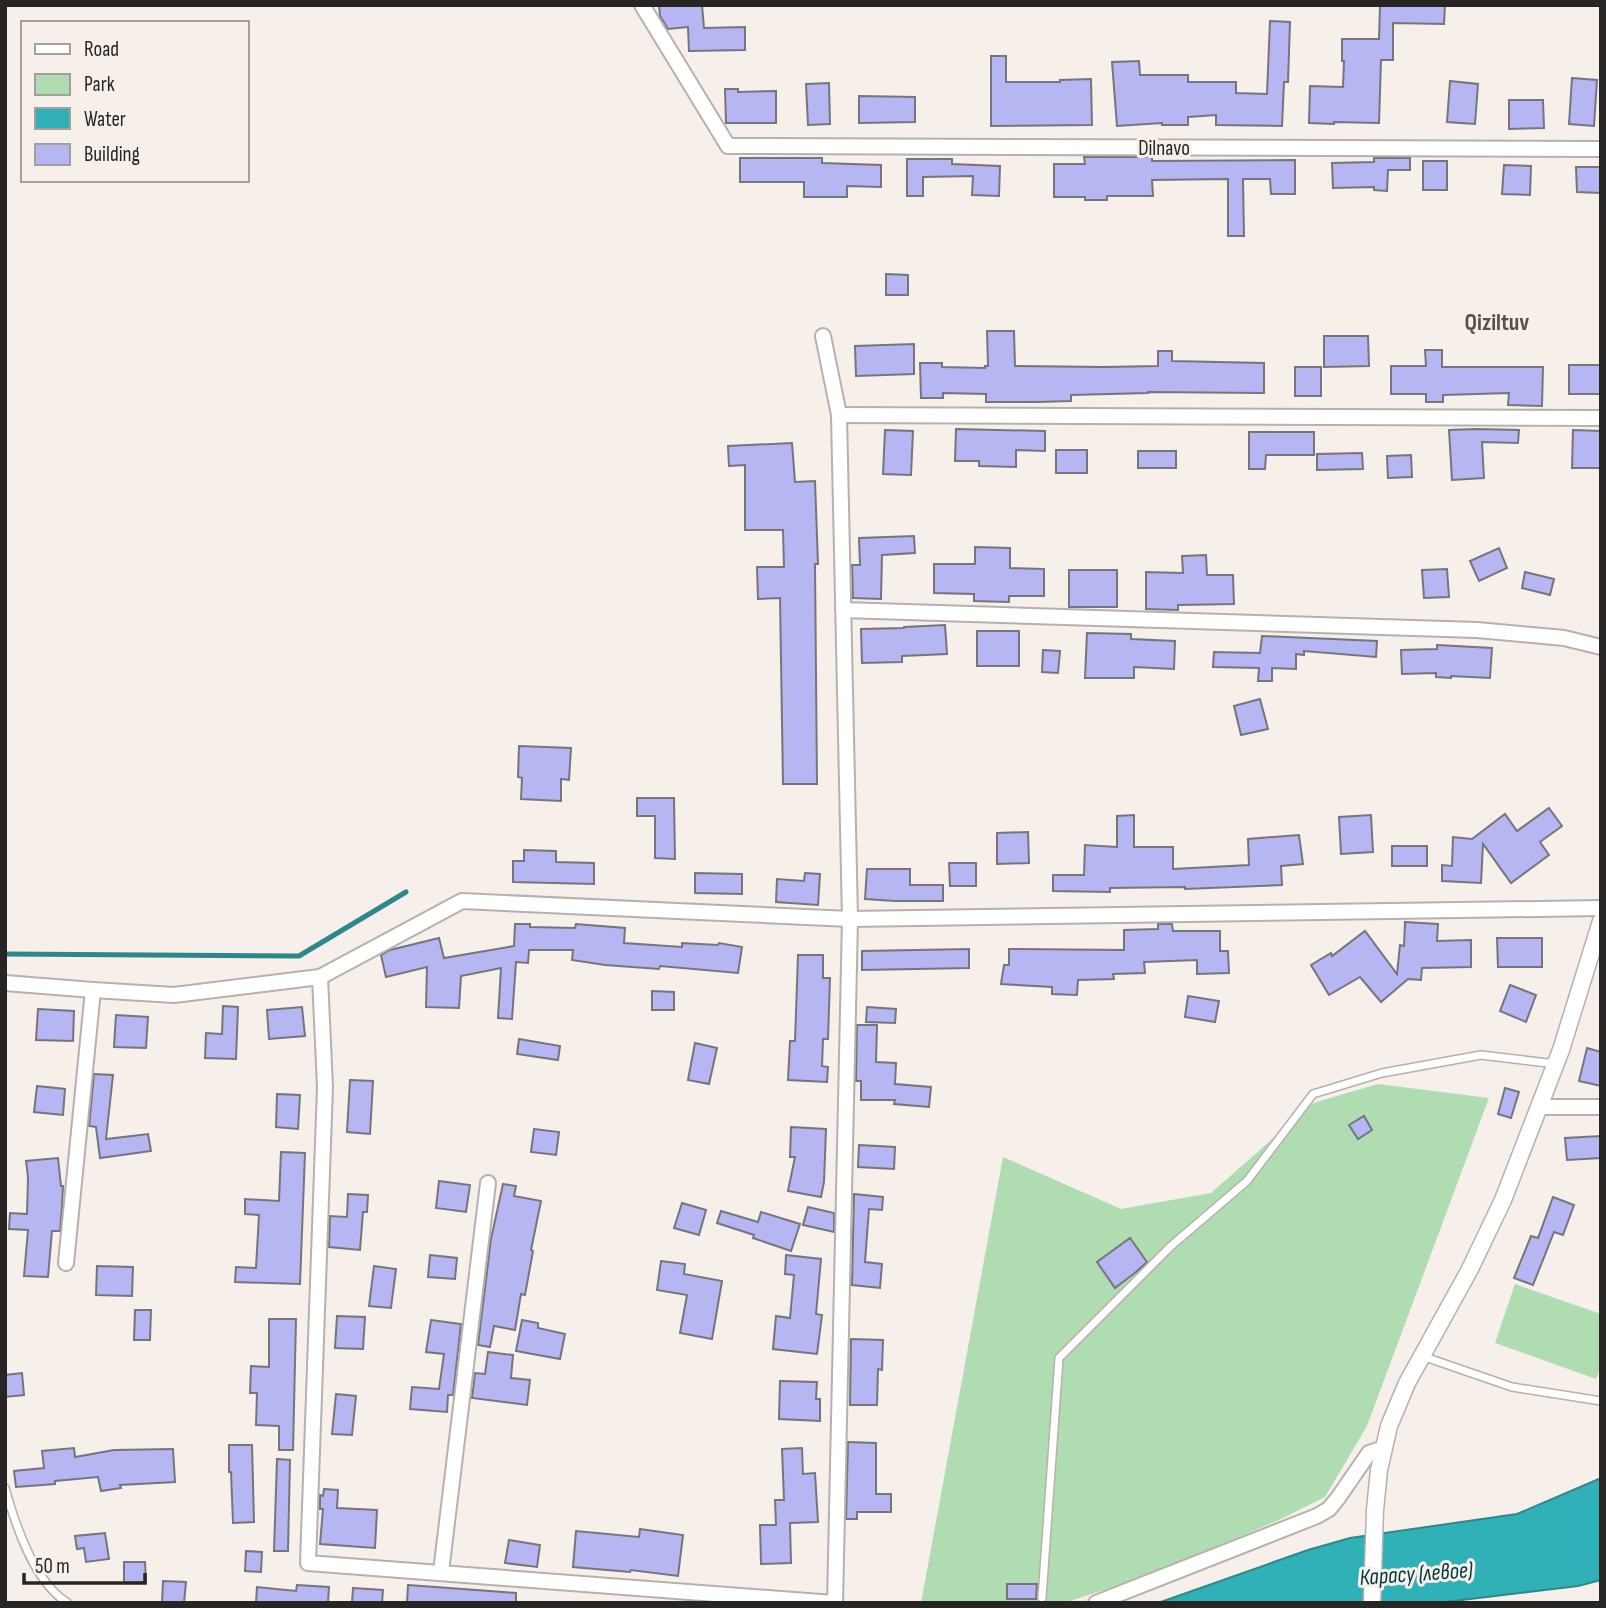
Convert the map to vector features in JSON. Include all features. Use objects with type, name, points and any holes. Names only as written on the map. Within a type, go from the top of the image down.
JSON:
[{"type":"street","name":"Dilnavo","points":[[642,5],[728,146],[1601,149]]},
{"type":"street","points":[[320,976],[325,1087],[308,1563],[834,1603],[850,919],[839,415],[823,336]]},
{"type":"street","points":[[839,415],[1601,418]]},
{"type":"street","points":[[844,610],[1477,630],[1564,638],[1601,647]]},
{"type":"street","points":[[5,983],[174,995],[320,976],[463,901],[850,919],[1601,908]]},
{"type":"street","points":[[1372,1603],[1379,1470],[1390,1426],[1407,1383],[1469,1271],[1503,1200],[1556,1064],[1601,921]]},
{"type":"street","points":[[66,1263],[93,990]]},
{"type":"street","points":[[1539,1107],[1601,1107]]},
{"type":"street","points":[[441,1572],[488,1183]]},
{"type":"street","points":[[1096,1603],[1317,1516],[1329,1509],[1369,1453],[1384,1448]]},
{"type":"lane","points":[[1042,1598],[1059,1358],[1171,1246],[1247,1181],[1313,1094],[1382,1073],[1480,1055],[1556,1064]]},
{"type":"lane","points":[[1421,1356],[1512,1387],[1601,1401]]},
{"type":"lane","points":[[5,1488],[16,1526],[36,1569],[58,1597],[68,1603]]},
{"type":"green space","points":[[1378,1084],[1489,1098],[1367,1426],[1325,1497],[1281,1519],[1145,1577],[1070,1601],[921,1603],[1003,1157],[1121,1209],[1211,1193],[1313,1103]]},
{"type":"green space","points":[[1515,1284],[1601,1314],[1601,1366],[1596,1379],[1495,1343]]},
{"type":"water","name":"Карасу (левое)","points":[[1601,1478],[1601,1580],[1578,1586],[1437,1603],[1158,1603],[1308,1550],[1350,1538],[1517,1514]]},
{"type":"building","points":[[659,5],[702,5],[704,28],[745,27],[745,50],[689,51],[688,27],[668,29],[660,16]]},
{"type":"building","points":[[1380,5],[1445,5],[1444,24],[1393,23],[1393,60],[1381,60],[1379,123],[1309,123],[1310,86],[1343,87],[1342,39],[1379,39]]},
{"type":"building","points":[[1270,21],[1290,22],[1288,82],[1284,82],[1282,126],[1216,125],[1216,115],[1188,117],[1188,125],[1162,123],[1117,126],[1112,62],[1139,61],[1140,75],[1188,75],[1188,82],[1236,82],[1236,93],[1267,94]]},
{"type":"building","points":[[991,56],[1006,56],[1006,82],[1091,79],[1092,125],[991,126]]},
{"type":"building","points":[[1572,78],[1597,80],[1594,126],[1569,124]]},
{"type":"building","points":[[1450,81],[1478,84],[1475,124],[1447,122]]},
{"type":"building","points":[[829,83],[830,124],[808,125],[806,84]]},
{"type":"building","points":[[725,89],[738,89],[738,92],[776,91],[776,123],[726,123]]},
{"type":"building","points":[[859,96],[915,97],[915,122],[859,123]]},
{"type":"building","points":[[1509,100],[1543,100],[1544,128],[1509,129]]},
{"type":"building","points":[[1084,157],[1152,157],[1152,161],[1295,160],[1295,194],[1271,194],[1270,179],[1243,179],[1244,236],[1228,236],[1228,179],[1152,180],[1153,196],[1107,196],[1107,200],[1054,197],[1054,164],[1085,164]]},
{"type":"building","points":[[740,158],[822,158],[822,163],[881,165],[881,187],[847,186],[847,197],[804,197],[804,182],[740,182]]},
{"type":"building","points":[[1374,158],[1410,158],[1410,170],[1388,170],[1387,191],[1374,190],[1374,187],[1333,188],[1332,163],[1374,162]]},
{"type":"building","points":[[907,159],[952,159],[952,164],[1000,166],[999,196],[972,195],[973,176],[923,177],[923,196],[907,196]]},
{"type":"building","points":[[1423,161],[1447,161],[1447,190],[1423,190]]},
{"type":"building","points":[[1504,165],[1531,166],[1530,195],[1502,194]]},
{"type":"building","points":[[1576,167],[1601,167],[1601,193],[1577,192]]},
{"type":"building","points":[[886,274],[908,275],[908,295],[886,295]]},
{"type":"building","points":[[987,331],[1014,331],[1015,366],[1158,366],[1158,351],[1172,351],[1172,361],[1264,363],[1264,393],[1148,392],[1071,395],[1071,401],[1038,402],[986,402],[986,394],[943,393],[943,398],[921,398],[920,363],[942,363],[942,367],[988,366]]},
{"type":"building","points":[[1324,336],[1368,336],[1369,366],[1324,367]]},
{"type":"building","points":[[914,344],[914,374],[856,376],[855,346]]},
{"type":"building","points":[[1425,350],[1442,350],[1442,367],[1543,367],[1542,406],[1508,405],[1509,393],[1443,395],[1443,402],[1426,402],[1426,394],[1391,394],[1391,366],[1426,366]]},
{"type":"building","points":[[1569,365],[1601,365],[1601,394],[1569,394]]},
{"type":"building","points":[[1295,367],[1321,367],[1321,396],[1295,396]]},
{"type":"building","points":[[956,429],[1045,431],[1045,451],[1016,450],[1016,467],[979,466],[979,461],[955,461]]},
{"type":"building","points":[[885,430],[913,431],[911,475],[883,474]]},
{"type":"building","points":[[1449,430],[1519,430],[1518,443],[1482,442],[1484,478],[1452,480]]},
{"type":"building","points":[[1573,430],[1601,431],[1601,468],[1572,468]]},
{"type":"building","points":[[1249,432],[1314,432],[1314,455],[1266,455],[1265,469],[1249,469]]},
{"type":"building","points":[[792,443],[795,482],[815,481],[818,564],[815,564],[817,784],[783,784],[780,598],[758,599],[757,567],[784,567],[783,530],[745,530],[745,465],[729,466],[728,446]]},
{"type":"building","points":[[1056,450],[1087,450],[1087,473],[1056,473]]},
{"type":"building","points":[[1138,451],[1176,451],[1176,468],[1138,468]]},
{"type":"building","points":[[1362,453],[1363,469],[1317,470],[1317,454]]},
{"type":"building","points":[[1411,455],[1412,477],[1388,478],[1387,456]]},
{"type":"building","points":[[914,536],[915,553],[882,555],[881,599],[853,598],[852,565],[860,565],[859,538]]},
{"type":"building","points":[[975,547],[1010,548],[1010,568],[1044,569],[1044,596],[1009,596],[1009,602],[974,601],[974,594],[934,593],[934,564],[975,564]]},
{"type":"building","points":[[1499,548],[1507,568],[1479,581],[1470,561]]},
{"type":"building","points":[[1206,555],[1207,575],[1233,575],[1234,604],[1178,605],[1178,610],[1146,609],[1146,572],[1183,573],[1182,556]]},
{"type":"building","points":[[1447,569],[1449,597],[1424,598],[1422,570]]},
{"type":"building","points":[[1069,570],[1117,570],[1117,607],[1069,607]]},
{"type":"building","points":[[1525,572],[1554,579],[1550,595],[1522,588]]},
{"type":"building","points":[[945,625],[947,654],[902,656],[902,662],[862,663],[861,629]]},
{"type":"building","points":[[977,631],[1019,631],[1019,666],[977,666]]},
{"type":"building","points":[[1087,633],[1131,634],[1131,639],[1175,641],[1174,669],[1134,667],[1134,678],[1085,678]]},
{"type":"building","points":[[1262,636],[1377,641],[1376,657],[1304,651],[1304,655],[1296,654],[1296,669],[1272,668],[1272,681],[1258,681],[1259,668],[1213,667],[1214,652],[1260,653]]},
{"type":"building","points":[[1437,645],[1492,648],[1490,678],[1436,677],[1436,673],[1402,674],[1401,650],[1437,649]]},
{"type":"building","points":[[1043,650],[1060,651],[1058,673],[1042,672]]},
{"type":"building","points":[[1260,699],[1268,729],[1241,735],[1234,706]]},
{"type":"building","points":[[519,746],[571,748],[569,780],[561,779],[561,801],[521,799],[522,778],[518,777]]},
{"type":"building","points":[[637,798],[674,798],[675,859],[655,858],[655,816],[637,816]]},
{"type":"building","points":[[1549,808],[1562,826],[1540,842],[1549,855],[1511,883],[1483,844],[1481,883],[1442,881],[1442,865],[1452,866],[1453,837],[1472,839],[1505,814],[1517,831]]},
{"type":"building","points":[[1134,815],[1134,847],[1173,847],[1173,869],[1249,865],[1248,839],[1299,835],[1303,864],[1281,866],[1282,885],[1185,889],[1110,888],[1110,892],[1053,891],[1053,875],[1084,875],[1085,845],[1117,847],[1117,816]]},
{"type":"building","points":[[1371,815],[1373,852],[1341,854],[1339,817]]},
{"type":"building","points":[[1028,832],[1029,863],[997,864],[997,833]]},
{"type":"building","points":[[1392,846],[1427,846],[1427,866],[1392,866]]},
{"type":"building","points":[[524,850],[556,851],[556,862],[594,863],[594,884],[513,882],[513,861],[524,861]]},
{"type":"building","points":[[949,863],[976,863],[976,886],[950,886]]},
{"type":"building","points":[[867,869],[910,869],[910,885],[943,885],[943,901],[865,899]]},
{"type":"building","points":[[695,873],[742,874],[742,894],[695,893]]},
{"type":"building","points":[[805,873],[820,874],[818,905],[776,902],[777,879],[804,881]]},
{"type":"building","points":[[1405,922],[1438,924],[1437,941],[1471,940],[1471,967],[1422,968],[1421,980],[1408,979],[1381,1002],[1360,977],[1329,995],[1311,965],[1331,953],[1332,956],[1365,931],[1397,974],[1400,945],[1404,946]]},
{"type":"building","points":[[515,924],[530,924],[530,927],[575,928],[576,924],[625,928],[624,943],[682,947],[682,943],[719,943],[742,947],[738,973],[660,966],[659,969],[605,965],[572,960],[573,950],[529,950],[528,963],[516,962],[512,1019],[498,1018],[501,968],[461,976],[459,1008],[426,1007],[427,967],[386,977],[381,955],[390,950],[439,938],[444,958],[514,946]]},
{"type":"building","points":[[1158,924],[1172,924],[1173,931],[1220,931],[1220,951],[1228,951],[1229,973],[1197,974],[1197,960],[1144,962],[1145,973],[1113,974],[1114,979],[1078,980],[1077,995],[1052,994],[1052,987],[1001,984],[1004,965],[1009,965],[1009,949],[1124,950],[1124,930],[1158,929]]},
{"type":"building","points":[[1497,938],[1542,938],[1542,967],[1498,967]]},
{"type":"building","points":[[969,949],[969,968],[862,970],[862,951]]},
{"type":"building","points":[[798,955],[823,955],[823,978],[830,978],[828,1039],[823,1039],[822,1066],[828,1067],[827,1082],[788,1080],[790,1041],[795,1041]]},
{"type":"building","points":[[1510,985],[1536,995],[1526,1022],[1500,1011]]},
{"type":"building","points":[[652,991],[674,992],[674,1010],[652,1010]]},
{"type":"building","points":[[1188,996],[1219,1001],[1215,1022],[1185,1017]]},
{"type":"building","points":[[223,1006],[238,1007],[236,1059],[205,1058],[206,1033],[222,1034]]},
{"type":"building","points":[[302,1007],[305,1036],[269,1039],[267,1010]]},
{"type":"building","points":[[867,1007],[896,1009],[895,1023],[866,1022]]},
{"type":"building","points":[[38,1009],[74,1011],[73,1041],[36,1040]]},
{"type":"building","points":[[116,1015],[148,1017],[146,1048],[114,1047]]},
{"type":"building","points":[[857,1025],[877,1025],[876,1062],[896,1063],[895,1084],[931,1087],[929,1107],[894,1104],[895,1100],[861,1100],[861,1081],[856,1081]]},
{"type":"building","points":[[519,1039],[560,1046],[558,1060],[517,1054]]},
{"type":"building","points":[[695,1043],[717,1048],[709,1084],[688,1080]]},
{"type":"building","points":[[1587,1048],[1601,1052],[1601,1086],[1579,1081]]},
{"type":"building","points":[[94,1074],[113,1075],[106,1139],[148,1134],[151,1151],[100,1158],[96,1127],[89,1126]]},
{"type":"building","points":[[350,1080],[373,1081],[370,1134],[347,1132]]},
{"type":"building","points":[[37,1086],[65,1089],[63,1115],[34,1112]]},
{"type":"building","points":[[1505,1088],[1519,1092],[1511,1118],[1498,1114]]},
{"type":"building","points":[[277,1094],[300,1095],[298,1129],[276,1127]]},
{"type":"building","points":[[1364,1116],[1372,1130],[1358,1139],[1349,1125]]},
{"type":"building","points":[[791,1127],[826,1129],[821,1197],[788,1191],[795,1157],[790,1157]]},
{"type":"building","points":[[534,1129],[559,1132],[556,1155],[531,1152]]},
{"type":"building","points":[[1601,1136],[1601,1158],[1567,1160],[1565,1138]]},
{"type":"building","points":[[859,1145],[895,1147],[894,1169],[858,1167]]},
{"type":"building","points":[[281,1152],[305,1153],[300,1284],[235,1282],[236,1267],[256,1268],[259,1215],[245,1214],[245,1199],[279,1201]]},
{"type":"building","points":[[58,1158],[63,1186],[60,1231],[52,1231],[48,1277],[24,1276],[28,1230],[9,1229],[10,1213],[27,1214],[26,1161]]},
{"type":"building","points":[[439,1181],[470,1185],[466,1212],[436,1208]]},
{"type":"building","points":[[503,1184],[516,1186],[514,1196],[541,1201],[525,1295],[521,1294],[515,1330],[494,1326],[490,1347],[478,1345],[491,1239]]},
{"type":"building","points":[[348,1194],[368,1195],[367,1212],[363,1212],[360,1250],[329,1247],[330,1216],[347,1217]]},
{"type":"building","points":[[854,1194],[883,1197],[882,1210],[869,1209],[865,1262],[882,1264],[880,1288],[852,1285]]},
{"type":"building","points":[[1553,1197],[1574,1205],[1563,1235],[1554,1232],[1533,1285],[1514,1278],[1531,1236],[1538,1238]]},
{"type":"building","points":[[682,1203],[706,1210],[699,1235],[674,1228]]},
{"type":"building","points":[[808,1207],[834,1213],[834,1232],[803,1225]]},
{"type":"building","points":[[721,1211],[758,1222],[761,1212],[800,1224],[791,1251],[717,1223]]},
{"type":"building","points":[[1130,1238],[1147,1262],[1115,1288],[1097,1262]]},
{"type":"building","points":[[430,1255],[457,1258],[455,1279],[428,1277]]},
{"type":"building","points":[[786,1255],[821,1259],[816,1314],[822,1315],[817,1354],[773,1349],[776,1316],[790,1318],[794,1275],[785,1274]]},
{"type":"building","points":[[661,1261],[685,1264],[684,1274],[722,1281],[712,1339],[680,1333],[687,1295],[657,1290]]},
{"type":"building","points":[[97,1266],[133,1267],[132,1296],[96,1295]]},
{"type":"building","points":[[374,1266],[396,1269],[391,1308],[369,1306]]},
{"type":"building","points":[[135,1310],[151,1310],[150,1340],[134,1340]]},
{"type":"building","points":[[337,1316],[365,1317],[363,1349],[335,1348]]},
{"type":"building","points":[[269,1319],[296,1319],[293,1450],[279,1450],[279,1426],[256,1425],[257,1393],[250,1393],[251,1366],[269,1367]]},
{"type":"building","points":[[431,1320],[461,1324],[453,1395],[448,1395],[447,1412],[410,1409],[412,1387],[439,1389],[444,1354],[426,1352]]},
{"type":"building","points":[[522,1320],[538,1323],[538,1328],[565,1334],[560,1359],[516,1351]]},
{"type":"building","points":[[851,1339],[883,1340],[882,1370],[878,1369],[877,1405],[850,1405]]},
{"type":"building","points":[[488,1352],[513,1355],[511,1378],[530,1380],[527,1405],[472,1398],[475,1373],[485,1374]]},
{"type":"building","points":[[22,1373],[24,1395],[5,1397],[5,1375]]},
{"type":"building","points":[[780,1381],[817,1382],[816,1399],[820,1399],[820,1421],[779,1419]]},
{"type":"building","points":[[336,1394],[356,1396],[352,1435],[332,1434]]},
{"type":"building","points":[[848,1442],[876,1443],[876,1494],[891,1494],[891,1512],[857,1512],[857,1519],[846,1519]]},
{"type":"building","points":[[229,1445],[252,1445],[254,1522],[233,1523]]},
{"type":"building","points":[[74,1448],[75,1457],[114,1450],[173,1449],[175,1482],[120,1485],[121,1488],[101,1491],[98,1477],[16,1487],[14,1471],[44,1468],[42,1451]]},
{"type":"building","points":[[802,1448],[803,1474],[815,1473],[818,1522],[790,1523],[791,1563],[761,1564],[760,1525],[776,1525],[775,1500],[784,1500],[782,1449]]},
{"type":"building","points":[[277,1459],[290,1460],[288,1551],[274,1551]]},
{"type":"building","points":[[324,1489],[338,1490],[337,1508],[377,1510],[375,1548],[320,1544],[323,1509],[320,1509],[320,1495],[323,1496]]},
{"type":"building","points":[[640,1529],[683,1535],[678,1576],[573,1567],[576,1531],[639,1537]]},
{"type":"building","points":[[105,1533],[109,1559],[86,1562],[84,1548],[77,1549],[75,1536]]},
{"type":"building","points":[[509,1540],[540,1545],[537,1567],[505,1563]]},
{"type":"building","points":[[246,1551],[262,1552],[261,1572],[245,1571]]},
{"type":"building","points":[[124,1562],[145,1562],[146,1582],[124,1583]]},
{"type":"building","points":[[163,1581],[186,1582],[184,1603],[162,1603]]},
{"type":"building","points":[[1007,1584],[1037,1584],[1036,1599],[1007,1599]]},
{"type":"building","points":[[297,1585],[329,1587],[328,1603],[256,1603],[257,1587],[296,1591]]},
{"type":"building","points":[[408,1585],[516,1593],[516,1603],[407,1603]]},
{"type":"building","points":[[353,1588],[383,1590],[382,1603],[352,1603]]},
{"type":"waterway","points":[[5,954],[299,956],[406,892]]},
{"type":"district","name":"Qiziltuv","points":[[1497,322]]}]
